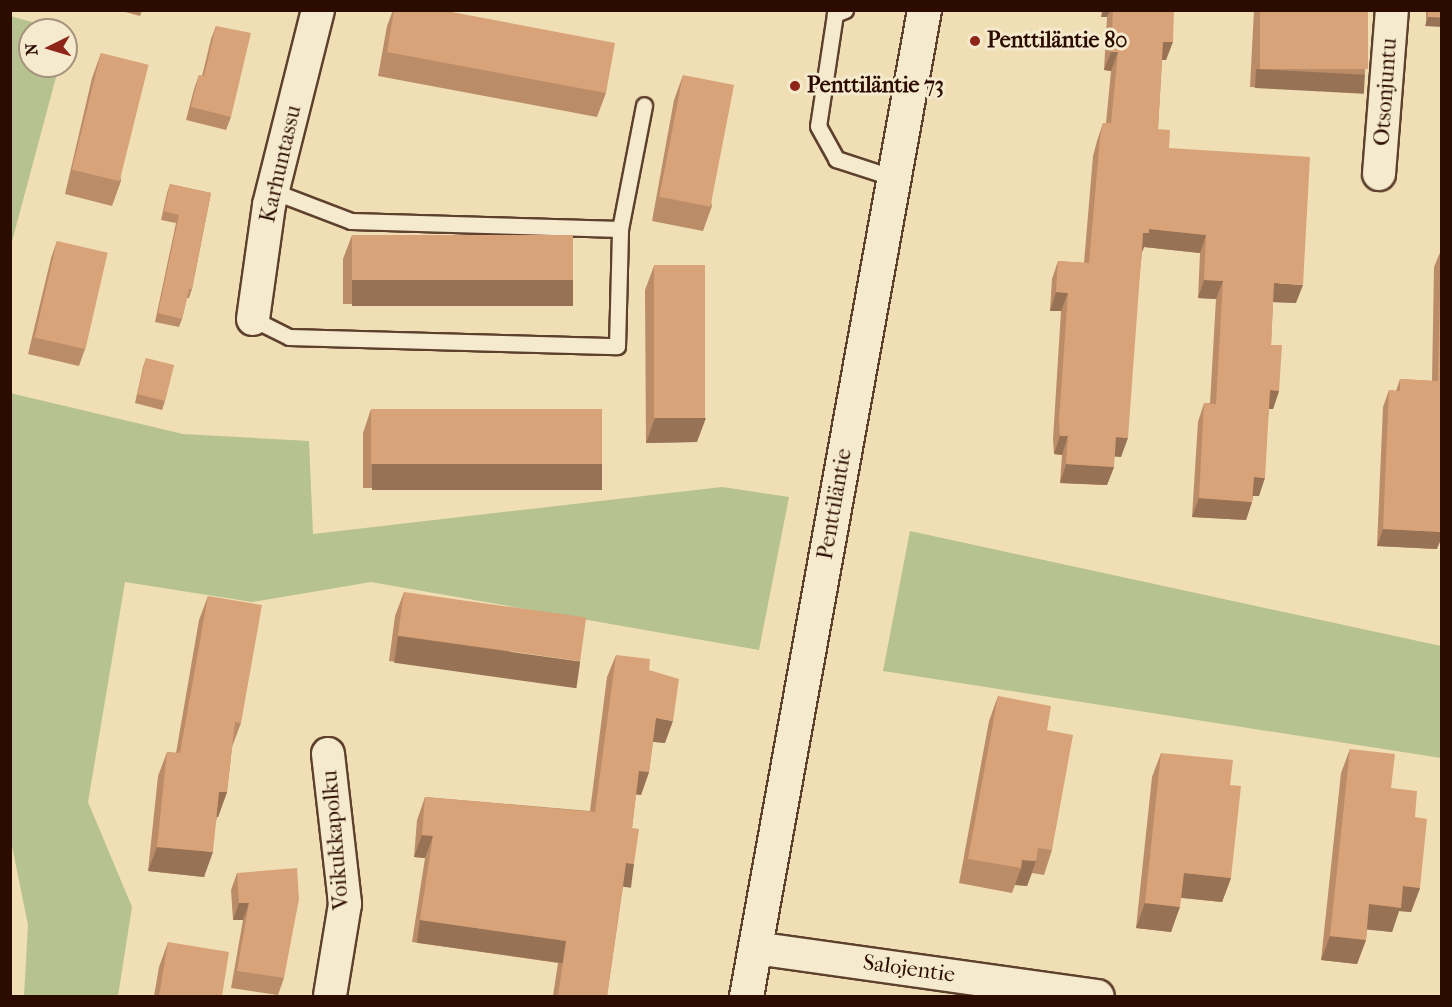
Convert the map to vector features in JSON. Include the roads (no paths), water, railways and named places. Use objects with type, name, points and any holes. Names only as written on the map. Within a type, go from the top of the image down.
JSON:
[{"type":"street","name":"Karhuntassu","points":[[253,319],[273,191],[318,10]]},
{"type":"street","name":"Penttiläntie","points":[[746,996],[924,10]]},
{"type":"street","name":"Otsonjuntu","points":[[1379,174],[1392,10]]},
{"type":"street","name":"Voikukkapolku","points":[[328,754],[345,904],[330,996]]},
{"type":"street","name":"Salojentie","points":[[755,948],[1098,996]]},
{"type":"lane","points":[[845,10],[835,14],[818,126],[836,159],[894,178]]},
{"type":"lane","points":[[253,319],[289,337],[617,346],[620,229],[644,105]]},
{"type":"lane","points":[[273,191],[351,221],[620,229]]},
{"type":"place","name":"Penttiläntie 80","points":[[975,41]]},
{"type":"place","name":"Penttiläntie 73","points":[[795,86]]}]
